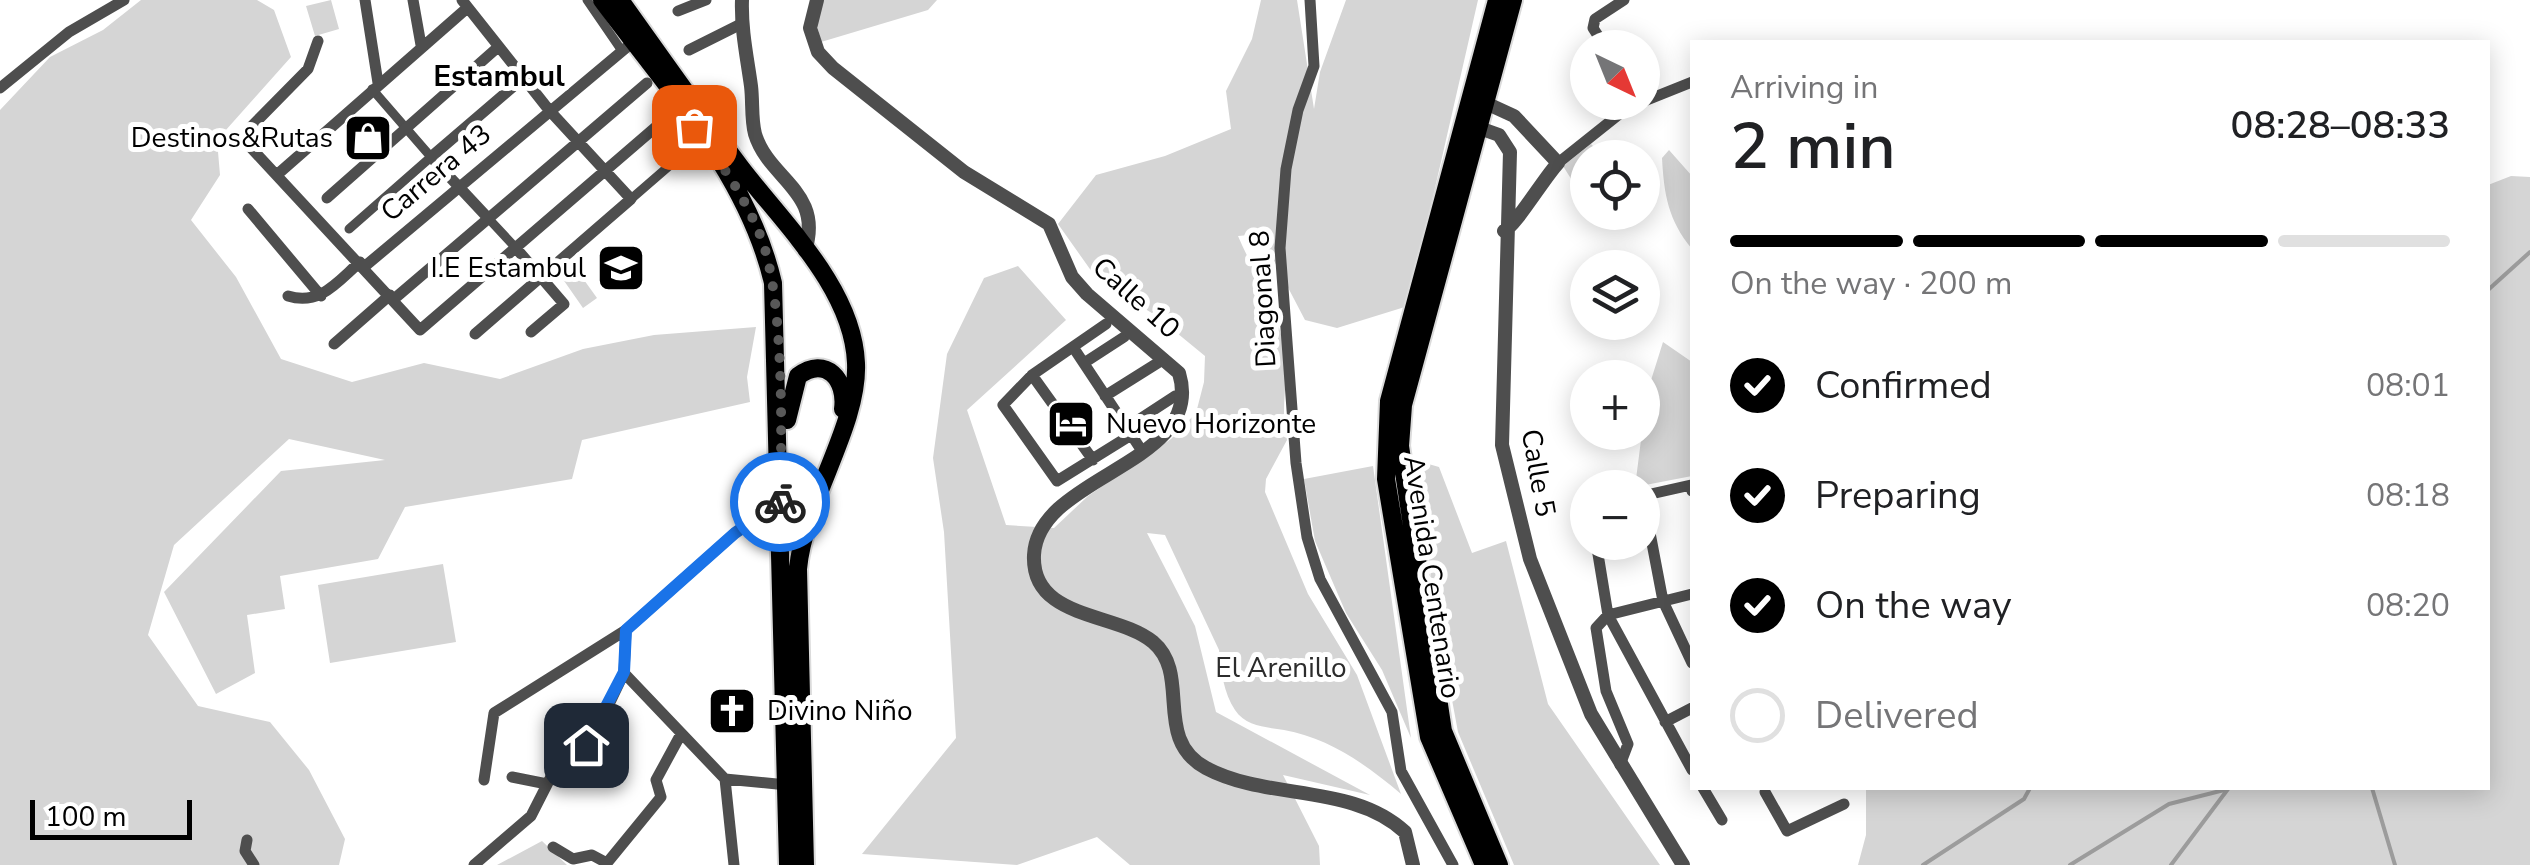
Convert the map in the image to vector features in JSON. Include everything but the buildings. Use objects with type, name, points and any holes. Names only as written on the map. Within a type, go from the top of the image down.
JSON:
[{"type":"main road","points":[[602,0],[628,46],[731,178],[764,244],[773,283],[788,865]]},
{"type":"main road","points":[[620,0],[805,251],[839,302],[852,334],[855,382],[807,523],[798,569],[804,865]]},
{"type":"main road","name":"Avenida Centenario","points":[[1484,865],[1430,737],[1384,464],[1389,401],[1503,7]]},
{"type":"main road","name":"Avenida Centenario","points":[[1470,125],[1403,405],[1400,446],[1443,730],[1498,865]]},
{"type":"main road","points":[[780,470],[791,394],[806,370],[829,369],[840,380],[844,400],[837,439]]},
{"type":"street","points":[[0,88],[69,32],[124,0]]},
{"type":"street","points":[[365,0],[375,86],[405,129],[564,304],[531,332]]},
{"type":"street","points":[[413,0],[421,45]]},
{"type":"street","points":[[587,0],[628,46]]},
{"type":"street","points":[[678,11],[706,0]]},
{"type":"street","points":[[742,0],[741,24],[754,132],[764,154],[792,182],[805,203],[809,224],[805,251]]},
{"type":"street","name":"Calle 10","points":[[818,0],[810,28],[825,60],[964,172],[1049,224],[1072,276],[1087,294],[1179,373],[1185,392],[1178,419],[1142,451],[1075,497],[1040,533],[1034,560],[1048,594],[1156,644],[1172,673],[1176,732],[1202,766],[1238,782],[1374,810],[1405,832],[1413,865]]},
{"type":"street","name":"Diagonal 8","points":[[1310,0],[1314,66],[1298,110],[1286,170],[1280,248],[1296,463],[1307,537],[1320,579],[1392,712],[1401,771],[1453,865]]},
{"type":"street","points":[[1593,30],[1595,19],[1624,0]]},
{"type":"street","points":[[279,173],[464,4],[549,110],[631,199]]},
{"type":"street","points":[[689,50],[741,24]]},
{"type":"street","points":[[318,41],[308,68],[241,137],[279,173],[420,330],[671,114]]},
{"type":"street","name":"Carrera 43","points":[[321,296],[459,188],[628,46]]},
{"type":"street","points":[[327,198],[498,48]]},
{"type":"street","points":[[349,229],[523,78]]},
{"type":"street","points":[[1660,95],[1690,83]]},
{"type":"street","points":[[334,344],[647,84]]},
{"type":"street","points":[[1477,99],[1514,116],[1558,163]]},
{"type":"street","points":[[1504,231],[1517,224],[1529,197],[1558,163],[1608,120]]},
{"type":"street","name":"Calle 5","points":[[1470,125],[1498,136],[1510,152],[1504,231],[1502,444],[1530,560],[1581,694],[1683,865]]},
{"type":"street","points":[[475,334],[676,160]]},
{"type":"street","points":[[248,209],[321,296],[304,301],[288,296]]},
{"type":"street","points":[[1106,324],[1032,375],[1003,405],[1058,482],[1093,460],[1175,396]]},
{"type":"street","points":[[1084,362],[1124,337]]},
{"type":"street","points":[[1073,347],[1142,451]]},
{"type":"street","points":[[1106,396],[1164,359]]},
{"type":"street","points":[[1032,375],[1093,460]]},
{"type":"street","points":[[1660,493],[1690,488]]},
{"type":"street","points":[[484,780],[494,713],[626,630],[735,533],[751,522],[780,514]]},
{"type":"street","points":[[1599,560],[1608,615],[1690,767]]},
{"type":"street","points":[[1655,560],[1663,601],[1690,659]]},
{"type":"street","points":[[1620,765],[1628,744],[1606,690],[1594,634],[1608,615],[1690,594]]},
{"type":"street","points":[[558,763],[592,740],[624,672],[626,630]]},
{"type":"street","points":[[624,672],[725,779],[734,865]]},
{"type":"street","points":[[1664,722],[1690,709]]},
{"type":"street","points":[[474,865],[530,816],[558,763],[561,730]]},
{"type":"street","points":[[553,847],[573,860],[592,855],[607,863],[661,797],[656,780],[682,734]]},
{"type":"street","points":[[512,777],[547,784]]},
{"type":"street","points":[[725,779],[787,786]]},
{"type":"street","points":[[1704,790],[1722,820]]},
{"type":"street","points":[[1766,790],[1787,831],[1844,804]]},
{"type":"street","points":[[247,840],[245,852],[254,865]]},
{"type":"green space","points":[[141,0],[257,0],[274,10],[291,57],[217,140],[220,175],[191,220],[236,277],[281,359],[352,382],[424,363],[500,379],[583,349],[654,335],[756,327],[747,377],[750,402],[582,440],[572,479],[405,507],[378,559],[280,576],[285,609],[247,615],[255,673],[216,694],[164,592],[281,471],[385,460],[289,439],[174,545],[148,635],[198,706],[270,722],[309,770],[345,839],[339,865],[0,865],[0,110],[50,57],[103,30]]},
{"type":"green space","points":[[331,0],[339,29],[315,36],[306,6]]},
{"type":"green space","points":[[820,0],[937,0],[928,10],[821,42],[815,17]]},
{"type":"green space","name":"El Arenillo","points":[[1261,0],[1297,0],[1314,109],[1320,72],[1346,0],[1478,0],[1408,306],[1337,328],[1305,320],[1260,234],[1238,236],[1276,319],[1286,359],[1287,440],[1266,479],[1265,492],[1308,594],[1357,675],[1401,794],[1332,746],[1301,734],[1257,725],[1240,716],[1225,689],[1219,650],[1165,535],[1147,533],[1195,626],[1216,712],[1370,795],[1283,775],[1319,846],[1320,865],[1130,865],[1097,837],[1017,865],[862,854],[956,738],[944,532],[933,458],[947,354],[984,278],[1018,266],[1066,320],[967,410],[1006,525],[1054,528],[1088,496],[1171,439],[1196,413],[1204,382],[1205,356],[1155,315],[1097,279],[1058,224],[1096,175],[1165,156],[1231,129],[1226,91],[1252,39]]},
{"type":"green space","points":[[1669,150],[1690,174],[1690,246],[1672,217],[1662,158]]},
{"type":"green space","points":[[2511,176],[2530,177],[2530,865],[1858,865],[1866,835],[1866,790],[2490,790],[2490,184]]},
{"type":"green space","points":[[574,266],[597,298],[583,308],[560,275]]},
{"type":"green space","points":[[1663,342],[1690,361],[1690,476],[1660,482],[1660,470],[1637,470],[1640,450],[1660,450],[1657,360]]},
{"type":"green space","points":[[1418,461],[1439,467],[1472,553],[1506,541],[1548,704],[1660,865],[1514,865],[1458,732],[1434,603]]},
{"type":"green space","points":[[1373,466],[1411,738],[1382,670],[1346,613],[1315,541],[1304,479]]},
{"type":"green space","points":[[443,564],[456,642],[330,663],[318,585]]},
{"type":"green space","points":[[542,841],[567,865],[497,865]]},
{"type":"waterway","points":[[2490,288],[2530,252]]},
{"type":"waterway","points":[[1923,865],[2024,799],[2029,790]]},
{"type":"waterway","points":[[2070,865],[2169,804],[2224,790]]},
{"type":"waterway","points":[[2171,865],[2227,790]]},
{"type":"waterway","points":[[2373,790],[2395,865]]},
{"type":"way so far","points":[[694,127],[748,206],[764,244],[773,283],[780,502]]},
{"type":"place","name":"Destinos&Rutas","points":[[368,138]]},
{"type":"place","name":"I.E Estambul","points":[[621,268]]},
{"type":"place","name":"Nuevo Horizonte","points":[[1071,424]]},
{"type":"place","name":"Divino Niño","points":[[732,711]]},
{"type":"district","name":"Estambul","points":[[499,76]]},
{"type":"route","points":[[586,745],[592,740],[624,672],[626,630],[735,533],[751,522],[780,514],[780,502]]}]
